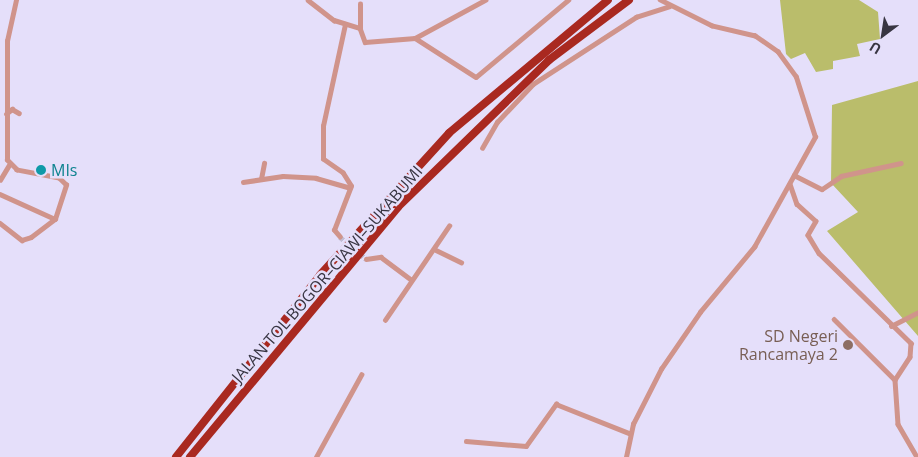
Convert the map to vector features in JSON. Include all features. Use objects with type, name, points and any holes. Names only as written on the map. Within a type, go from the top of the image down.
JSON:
[{"type":"highway","name":"JALAN TOL BOGOR–CIAWI–SUKABUMI","points":[[176,457],[320,275],[449,133],[608,0]]},
{"type":"highway","name":"JALAN TOL BOGOR–CIAWI–SUKABUMI","points":[[190,457],[398,207],[549,60],[629,0]]},
{"type":"street","points":[[0,180],[9,165],[2,78],[7,38],[16,0]]},
{"type":"street","points":[[308,0],[345,24],[360,28]]},
{"type":"street","points":[[360,4],[360,28],[366,43],[415,38],[485,0]]},
{"type":"street","points":[[415,38],[478,76],[568,0]]},
{"type":"street","points":[[626,457],[629,433],[663,366],[704,307],[739,269],[790,184],[815,137],[787,60],[755,36],[712,26],[660,1]]},
{"type":"street","points":[[482,148],[497,122],[533,84],[636,17],[669,6]]},
{"type":"street","points":[[340,237],[334,230],[350,188],[349,178],[328,166],[322,154],[324,118],[345,24]]},
{"type":"street","points":[[6,114],[12,109],[19,113]]},
{"type":"street","points":[[261,179],[264,163]]},
{"type":"street","points":[[794,175],[822,189],[842,176],[901,163]]},
{"type":"street","points":[[0,223],[25,240],[55,219],[64,197],[64,181],[9,165]]},
{"type":"street","points":[[243,182],[261,179],[316,178],[350,188]]},
{"type":"street","points":[[790,184],[798,206],[816,221],[808,235],[818,253],[912,346],[895,380],[898,424],[917,457]]},
{"type":"street","points":[[0,194],[55,219]]},
{"type":"street","points":[[385,320],[411,280],[436,250],[449,226]]},
{"type":"street","points":[[436,250],[461,262]]},
{"type":"street","points":[[366,259],[381,257],[411,280]]},
{"type":"street","points":[[891,326],[918,312]]},
{"type":"street","points":[[834,319],[895,380]]},
{"type":"street","points":[[316,457],[361,375]]},
{"type":"street","points":[[466,441],[526,446],[556,404],[629,433]]},
{"type":"green space","points":[[780,0],[859,0],[878,12],[880,39],[857,44],[860,56],[833,61],[833,69],[816,72],[805,53],[791,59],[786,54]]},
{"type":"green space","points":[[918,81],[918,336],[827,231],[858,212],[831,183],[832,105]]},
{"type":"tunnel","points":[[340,237],[366,259]]},
{"type":"place","name":"MIs","points":[[41,170]]},
{"type":"place","name":"SD Negeri Rancamaya 2","points":[[848,345]]}]
